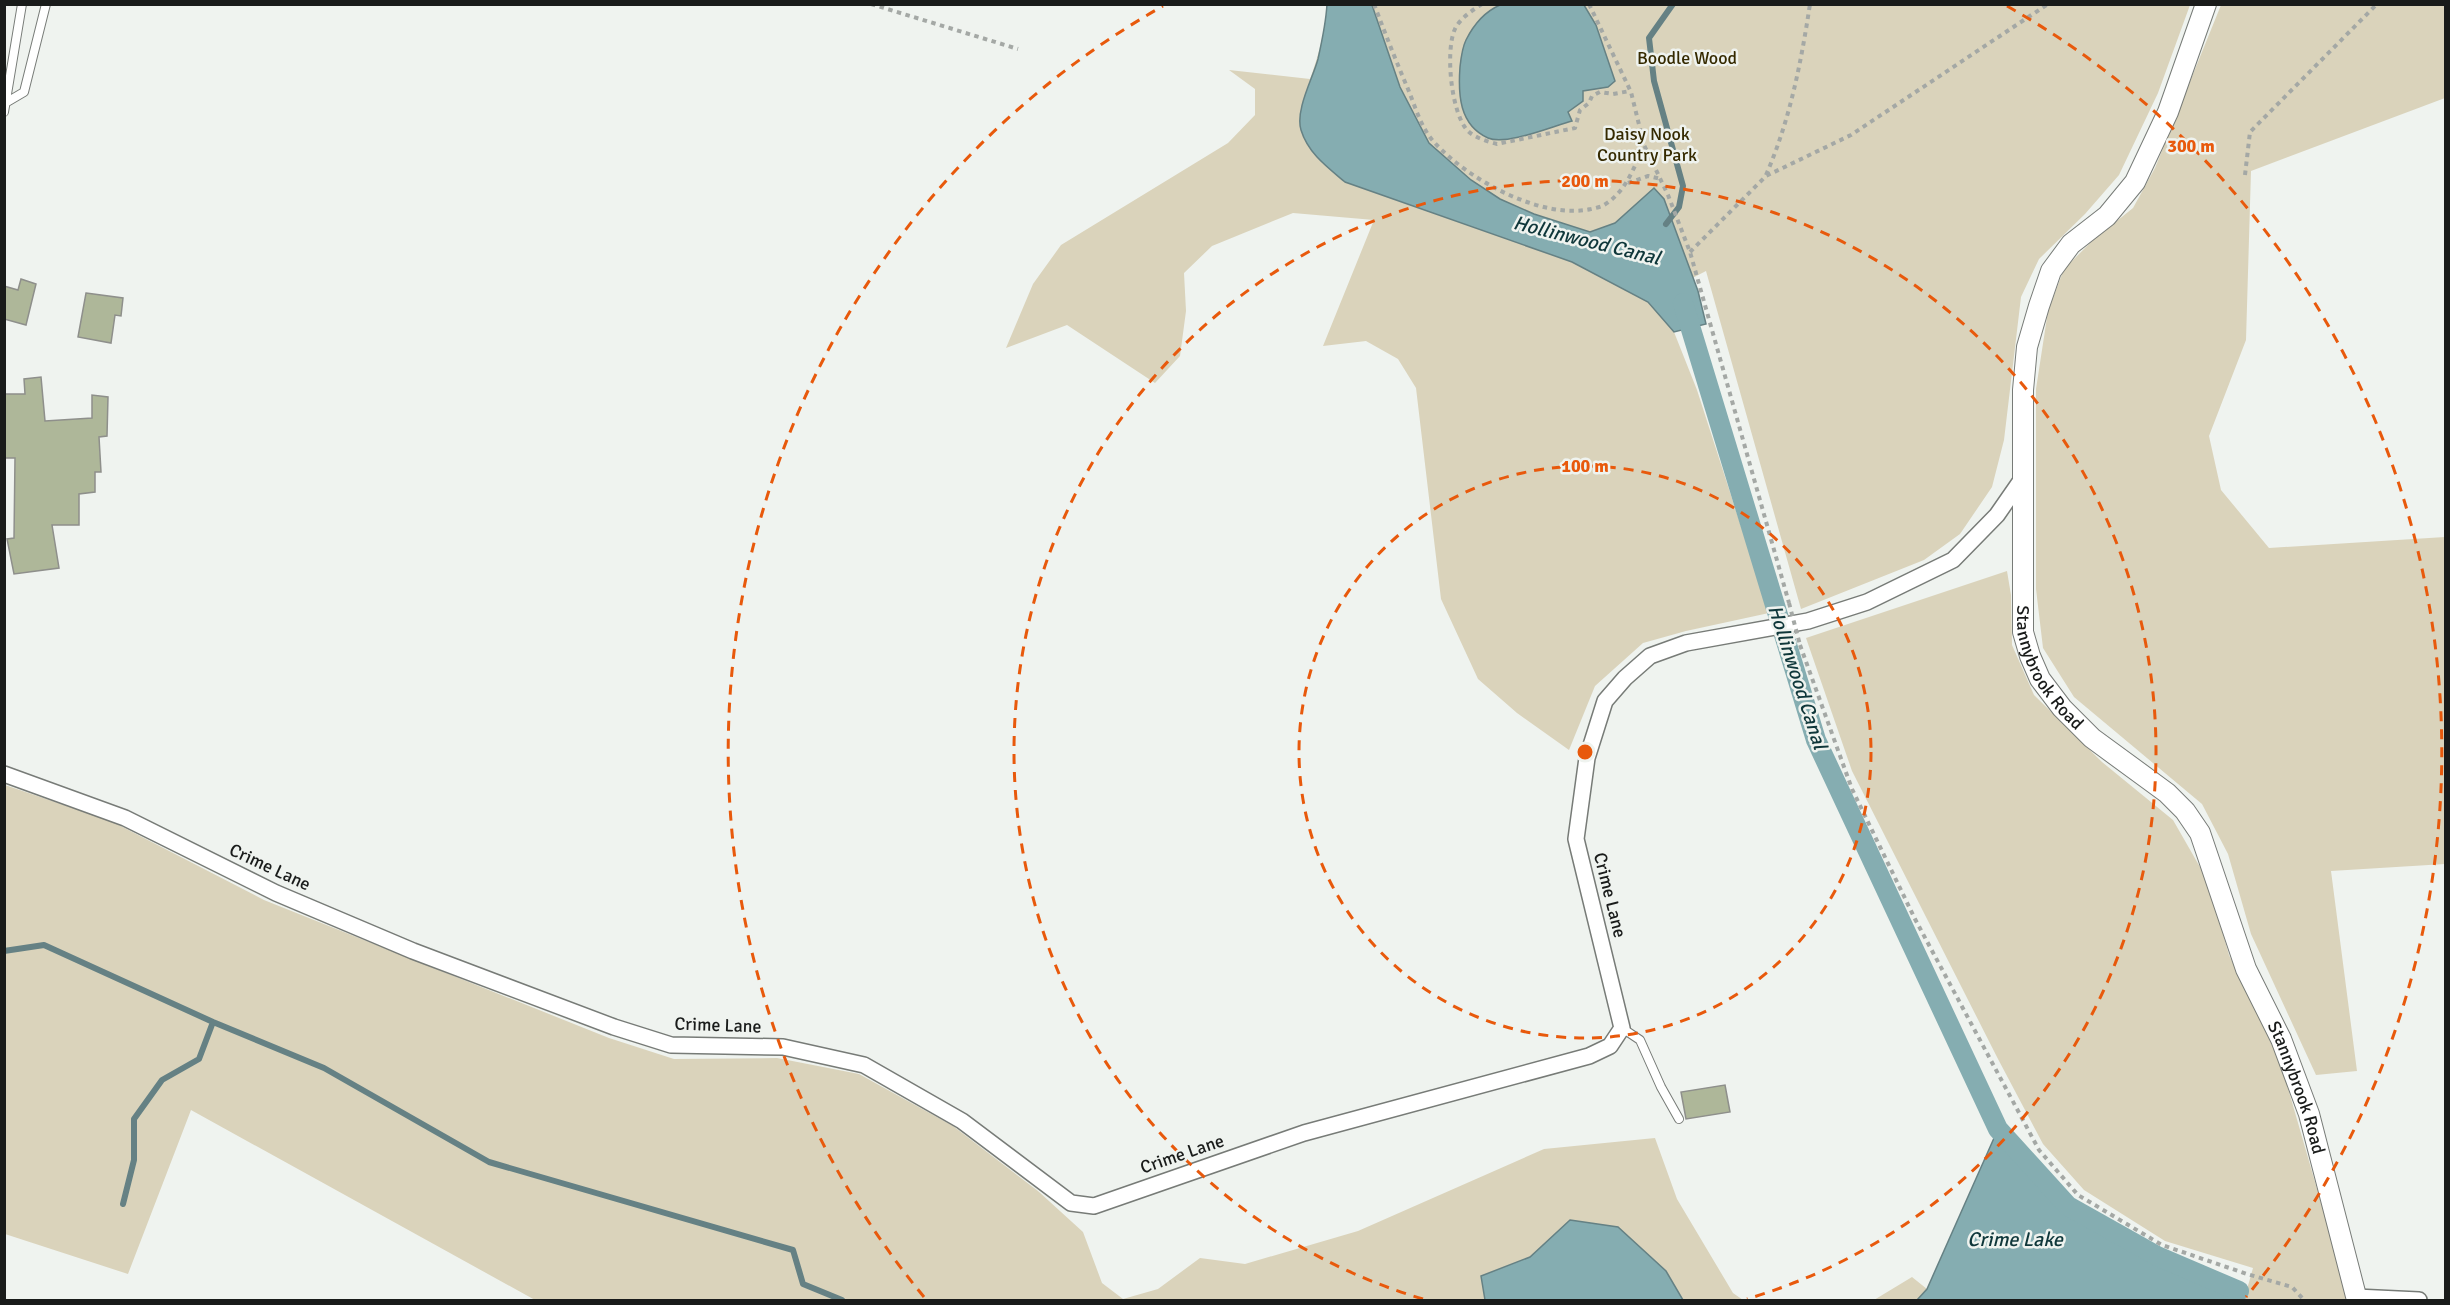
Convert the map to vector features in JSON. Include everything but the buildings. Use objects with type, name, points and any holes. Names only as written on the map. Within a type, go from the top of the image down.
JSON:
[{"type":"street","name":"Stannybrook Road","points":[[2206,4],[2168,112],[2135,182],[2107,216],[2071,244],[2051,271],[2027,347],[2022,479],[2023,632],[2040,679],[2062,708],[2092,738],[2167,793],[2185,811],[2200,833],[2246,969],[2281,1039],[2309,1114],[2357,1299]]},
{"type":"street","name":"Crime Lane","points":[[4,774],[126,818],[276,893],[413,951],[614,1028],[671,1046],[783,1047],[864,1065],[962,1121],[1071,1203],[1094,1206],[1304,1133],[1588,1056],[1610,1046],[1622,1028],[1576,839],[1587,758],[1605,701],[1625,678],[1650,656],[1686,643],[1808,621],[1867,602],[1953,561],[1997,515],[2022,479]]},
{"type":"street","points":[[2357,1299],[2419,1300]]},
{"type":"lane","points":[[4,112],[22,4]]},
{"type":"lane","points":[[7,102],[24,92],[46,4]]},
{"type":"lane","points":[[1622,1028],[1640,1040],[1661,1087],[1679,1119]]},
{"type":"path","points":[[871,4],[1018,49]]},
{"type":"path","points":[[1374,4],[1420,121],[1433,141],[1488,184],[1517,198],[1548,208],[1576,212],[1604,206],[1627,183],[1644,145]]},
{"type":"path","points":[[1482,4],[1469,13],[1455,28],[1452,47],[1450,80],[1456,106],[1468,131],[1487,142],[1497,144],[1575,128],[1580,110],[1589,103],[1592,96],[1600,92],[1613,94],[1630,91]]},
{"type":"path","points":[[1589,4],[1630,91],[1644,145],[1668,195],[1690,252],[1800,645],[1852,789],[1916,919],[2039,1150],[2078,1195],[2162,1245],[2292,1287],[2304,1300]]},
{"type":"path","points":[[1766,176],[1779,146],[1800,70],[1810,4]]},
{"type":"path","points":[[1690,252],[1766,176],[1851,135],[2048,4]]},
{"type":"path","points":[[2245,175],[2250,132],[2377,4]]},
{"type":"path","points":[[1627,183],[1648,176],[1661,179]]},
{"type":"green space","points":[[1327,5],[2190,5],[2158,93],[2119,175],[2085,214],[2039,259],[2021,297],[2004,440],[1992,487],[1960,534],[1924,560],[1801,609],[1706,271],[1648,301],[1674,332],[1697,390],[1769,613],[1643,643],[1595,686],[1569,750],[1517,713],[1478,679],[1441,599],[1416,388],[1398,359],[1366,341],[1323,346],[1374,220],[1293,213],[1212,246],[1184,273],[1186,311],[1180,356],[1155,383],[1067,325],[1006,348],[1033,284],[1061,245],[1228,143],[1255,115],[1255,89],[1229,70],[1310,79],[1321,42]]},
{"type":"green space","points":[[2221,5],[2445,5],[2445,98],[2251,171],[2246,340],[2209,436],[2221,490],[2269,548],[2445,537],[2445,864],[2331,871],[2357,1071],[2316,1075],[2251,934],[2228,854],[2202,804],[2074,697],[2043,648],[2036,589],[2036,389],[2048,311],[2064,269],[2092,241],[2133,208],[2155,168]]},
{"type":"green space","points":[[2007,571],[2011,595],[2012,645],[2034,695],[2102,762],[2173,820],[2208,881],[2229,955],[2281,1064],[2349,1300],[2244,1300],[2253,1268],[2165,1241],[2084,1190],[2043,1144],[1852,771],[1806,638]]},
{"type":"green space","points":[[5,785],[111,821],[264,900],[609,1038],[674,1059],[777,1058],[859,1074],[953,1126],[1038,1191],[1083,1232],[1102,1283],[1123,1299],[1158,1289],[1200,1258],[1245,1264],[1358,1231],[1544,1149],[1655,1138],[1677,1199],[1733,1293],[1743,1300],[1683,1300],[1666,1271],[1571,1220],[1530,1257],[1481,1276],[1485,1300],[535,1300],[191,1110],[128,1274],[5,1234]]},
{"type":"green space","points":[[1912,1277],[1927,1289],[1917,1300],[1874,1300]]},
{"type":"water","points":[[1327,4],[1372,5],[1400,87],[1429,143],[1471,180],[1500,199],[1534,214],[1590,232],[1615,223],[1654,188],[1664,199],[1698,291],[1706,324],[1674,332],[1648,302],[1572,262],[1345,182],[1308,146],[1300,122],[1302,104],[1318,59]]},
{"type":"water","points":[[1500,5],[1584,5],[1596,25],[1615,81],[1608,87],[1583,91],[1583,101],[1568,112],[1572,121],[1506,139],[1488,138],[1478,132],[1471,125],[1462,108],[1459,88],[1461,57],[1466,40],[1476,24],[1489,11]]},
{"type":"water","name":"Crime Lake","points":[[1998,1129],[2068,1206],[2157,1256],[2239,1291],[2243,1300],[1917,1300],[1927,1289]]},
{"type":"water","points":[[1570,1220],[1618,1227],[1666,1271],[1683,1300],[1485,1300],[1481,1276],[1530,1257]]},
{"type":"waterway","points":[[1666,224],[1679,207],[1683,186],[1654,81],[1649,38],[1673,4]]},
{"type":"waterway","name":"Hollinwood Canal","points":[[1683,303],[1816,740],[1998,1129],[2068,1206],[2157,1256],[2239,1291]]},
{"type":"waterway","points":[[4,951],[44,945],[213,1022],[324,1068],[489,1162],[793,1250],[803,1284],[842,1300]]},
{"type":"waterway","points":[[123,1204],[134,1160],[134,1119],[162,1080],[199,1059],[213,1022]]},
{"type":"park label","name":"Boodle Wood","points":[[1687,58]]},
{"type":"park label","name":"Daisy Nook Country Park","points":[[1647,144]]}]
